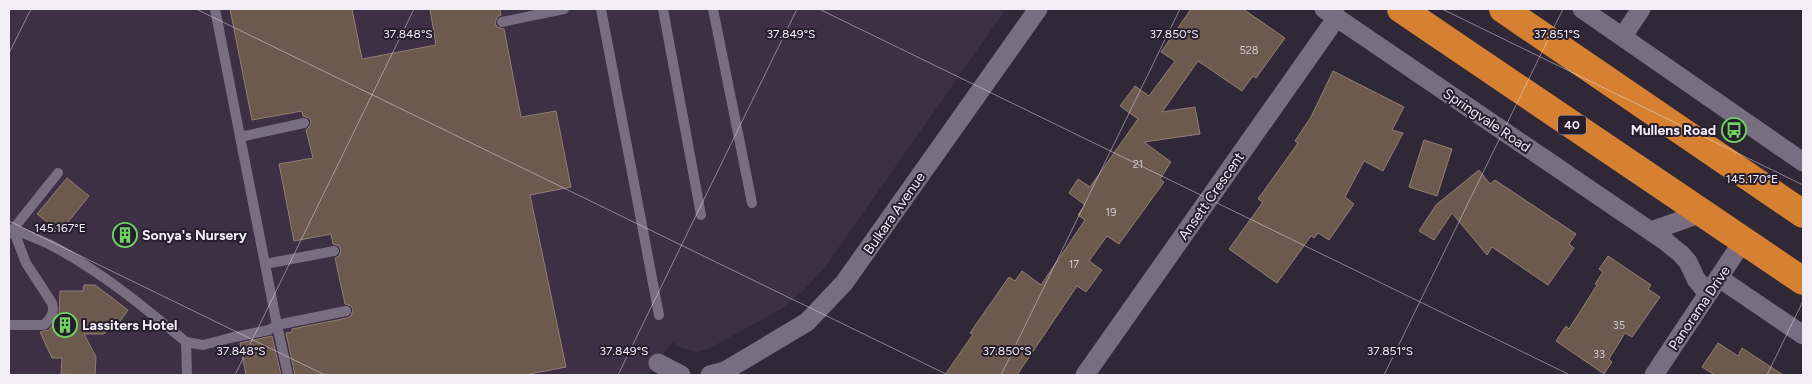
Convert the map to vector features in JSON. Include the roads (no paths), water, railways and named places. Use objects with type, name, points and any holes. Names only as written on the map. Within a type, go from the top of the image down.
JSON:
[{"type":"highway","name":"40","points":[[1402,9],[1803,280]]},
{"type":"highway","points":[[1503,9],[1803,214]]},
{"type":"street","name":"Bulkara Avenue","points":[[710,375],[726,371],[799,327],[825,305],[844,283],[1038,9]]},
{"type":"street","points":[[1582,9],[1803,162]]},
{"type":"street","points":[[1623,36],[1641,9]]},
{"type":"street","name":"Springvale Road","points":[[1330,13],[1651,231],[1681,254],[1708,294]]},
{"type":"street","name":"Ansett Crescent","points":[[1085,375],[1330,13]]},
{"type":"street","points":[[1651,231],[1702,213]]},
{"type":"street","name":"Panorama Drive","points":[[1654,375],[1743,241]]},
{"type":"street","points":[[1719,278],[1803,335]]},
{"type":"street","points":[[658,363],[681,375]]},
{"type":"lane","points":[[215,9],[288,375]]},
{"type":"lane","points":[[502,22],[550,10],[564,9]]},
{"type":"lane","points":[[601,9],[659,315]]},
{"type":"lane","points":[[663,9],[701,215]]},
{"type":"lane","points":[[713,9],[752,203]]},
{"type":"lane","points":[[240,137],[304,123]]},
{"type":"lane","points":[[11,232],[58,173]]},
{"type":"lane","points":[[9,325],[44,325],[50,320],[54,309],[26,263],[11,232]]},
{"type":"lane","points":[[11,232],[48,244],[91,269],[145,308],[186,342],[203,346],[269,330],[277,324],[346,312]]},
{"type":"lane","points":[[265,264],[334,251]]},
{"type":"lane","points":[[186,342],[187,375]]},
{"type":"place","name":"Mullens Road","points":[[1734,130]]},
{"type":"place","name":"Sonya's Nursery","points":[[125,235]]},
{"type":"place","name":"Lassiters Hotel","points":[[65,325]]}]
